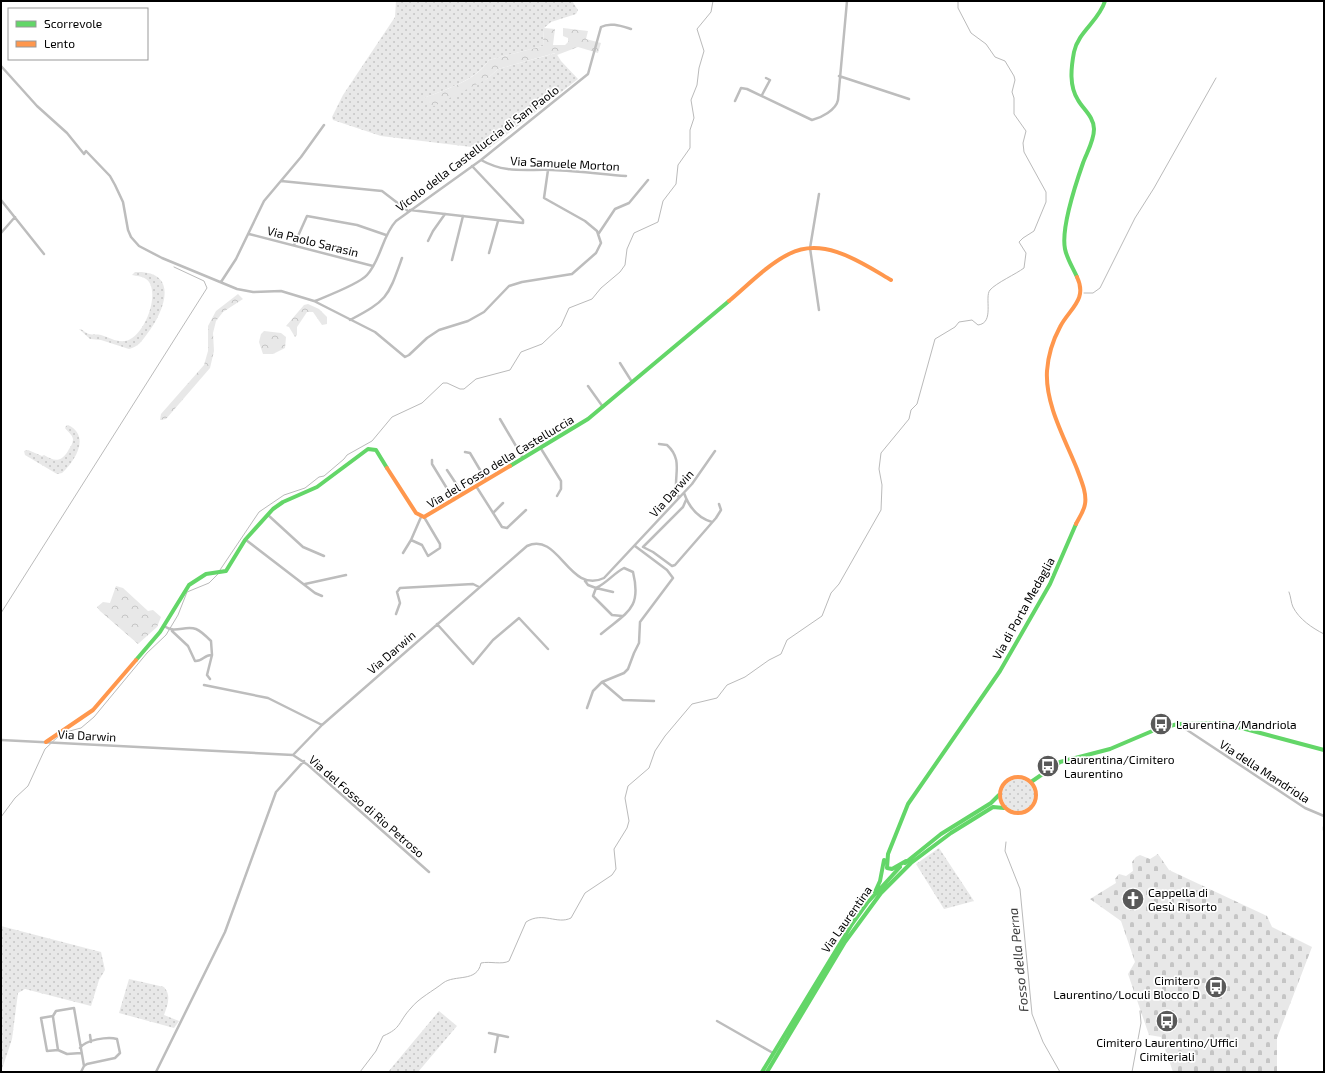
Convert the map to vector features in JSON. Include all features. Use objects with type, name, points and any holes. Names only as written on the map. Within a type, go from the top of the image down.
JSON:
[{"type":"street","points":[[735,101],[741,88],[743,88],[762,95],[809,119],[814,119],[824,115],[836,105],[847,1]]},
{"type":"street","name":"Via di Porta Medaglia","points":[[872,897],[910,800],[1000,671],[1050,584],[1084,507],[1084,489],[1050,400],[1046,371],[1049,356],[1058,330],[1065,319],[1078,305],[1081,293],[1079,279],[1065,255],[1064,243],[1079,177],[1091,143],[1094,128],[1092,119],[1078,102],[1073,91],[1072,77],[1074,53],[1081,34],[1101,12],[1106,1]]},
{"type":"street","name":"Vicolo della Castelluccia di San Paolo","points":[[314,302],[362,279],[373,266],[386,235],[394,224],[409,211],[481,160],[588,74],[601,27],[605,24],[631,30]]},
{"type":"street","points":[[1,66],[37,106],[67,133],[84,154],[86,151],[110,176],[122,198],[128,230],[135,242],[162,258],[244,291],[281,291],[314,302],[375,332],[402,356],[407,357],[437,332],[468,321],[484,312],[511,285],[574,273],[599,249],[601,241],[599,233],[585,220],[544,198],[548,170]]},
{"type":"street","points":[[839,76],[909,99]]},
{"type":"street","points":[[762,95],[770,80],[766,78]]},
{"type":"street","points":[[221,282],[249,234],[264,202],[301,157],[324,125]]},
{"type":"street","name":"Via Samuele Morton","points":[[481,160],[512,171],[548,170],[626,176]]},
{"type":"street","points":[[281,181],[382,191],[409,211],[463,216],[522,224],[523,220],[472,166]]},
{"type":"street","points":[[599,233],[615,209],[629,203],[648,180]]},
{"type":"street","points":[[819,194],[810,248],[819,310]]},
{"type":"street","points":[[1,200],[44,254]]},
{"type":"street","points":[[428,241],[432,231],[445,214]]},
{"type":"street","points":[[294,245],[307,216],[357,225],[386,235]]},
{"type":"street","points":[[452,260],[463,216]]},
{"type":"street","points":[[1,233],[15,218]]},
{"type":"street","points":[[489,253],[498,221]]},
{"type":"street","name":"Via Paolo Sarasin","points":[[249,234],[373,266]]},
{"type":"street","name":"Via del Fosso della Castelluccia","points":[[46,742],[60,731],[84,718],[93,710],[164,626],[189,585],[205,575],[223,572],[229,568],[246,540],[268,515],[282,502],[318,487],[368,449],[372,448],[377,450],[416,513],[422,517],[454,500],[588,419],[778,260],[791,253],[810,248],[825,248],[840,252],[891,280]]},
{"type":"street","points":[[350,320],[372,309],[386,296],[402,258]]},
{"type":"street","points":[[620,363],[632,382]]},
{"type":"street","points":[[588,386],[603,407]]},
{"type":"street","points":[[500,419],[523,458]]},
{"type":"street","points":[[659,444],[667,445],[675,455],[678,473],[676,489],[679,498]]},
{"type":"street","points":[[540,447],[561,481],[561,489],[557,496]]},
{"type":"street","name":"Via Darwin","points":[[1,740],[293,755],[322,725],[523,549],[534,544],[550,549],[577,576],[585,581],[595,581],[604,578],[697,479],[715,451]]},
{"type":"street","points":[[465,452],[470,453],[486,480]]},
{"type":"street","points":[[432,460],[432,464],[454,500]]},
{"type":"street","points":[[447,470],[463,494]]},
{"type":"street","points":[[476,486],[502,527],[505,528],[526,510]]},
{"type":"street","points":[[684,493],[686,500],[695,511],[704,520],[712,522]]},
{"type":"street","points":[[686,500],[683,507],[643,548],[673,566],[721,510],[719,504]]},
{"type":"street","points":[[493,512],[503,503]]},
{"type":"street","points":[[268,515],[303,547],[324,556]]},
{"type":"street","points":[[403,553],[422,517]]},
{"type":"street","points":[[411,540],[422,545],[428,556],[440,548],[440,544],[422,517]]},
{"type":"street","points":[[246,540],[322,596]]},
{"type":"street","points":[[587,708],[593,691],[602,682],[607,678],[624,673],[628,669],[639,643],[640,622],[673,578],[667,570],[635,546]]},
{"type":"street","points":[[601,634],[622,616],[630,609],[636,597],[637,589],[633,572],[624,568],[604,584],[596,588],[593,592],[594,597],[612,615],[622,616]]},
{"type":"street","points":[[305,584],[346,575]]},
{"type":"street","points":[[585,581],[588,585],[613,592]]},
{"type":"street","points":[[396,614],[400,603],[397,592],[400,588],[473,584],[479,587]]},
{"type":"street","points":[[436,624],[472,664],[476,663],[493,640],[519,618],[548,649]]},
{"type":"street","points":[[164,626],[188,646],[195,661],[200,661],[208,655],[212,655]]},
{"type":"street","points":[[170,630],[187,628],[198,630],[211,641],[212,655],[207,672],[210,679]]},
{"type":"street","points":[[607,678],[607,686]]},
{"type":"street","points":[[602,682],[614,694],[623,700],[654,701]]},
{"type":"street","points":[[204,685],[268,698],[322,725]]},
{"type":"street","points":[[1031,782],[1060,762],[1110,749],[1157,729],[1178,724],[1223,723],[1324,750]]},
{"type":"street","name":"Via della Mandriola","points":[[1178,724],[1305,808],[1324,816]]},
{"type":"street","name":"Via del Fosso di Rio Petroso","points":[[293,755],[304,761],[429,872]]},
{"type":"street","points":[[156,1072],[225,932],[276,792],[304,761]]},
{"type":"street","points":[[1018,776],[1031,782],[1034,787],[1036,798],[1031,808],[1021,813],[1015,813],[1004,808],[999,795],[1002,786],[1008,779],[1018,776]]},
{"type":"street","name":"Via Laurentina","points":[[762,1072],[844,936],[872,897],[906,861],[941,834],[991,803],[999,795]]},
{"type":"street","name":"Via Laurentina","points":[[768,1072],[848,937],[881,893],[911,863],[951,833],[993,807],[1004,808]]},
{"type":"street","points":[[888,854],[886,863],[889,869],[893,869],[906,861]]},
{"type":"street","points":[[58,1050],[53,1016],[56,1011],[74,1008],[84,1066],[81,1072]]},
{"type":"street","points":[[53,1016],[41,1018],[46,1051],[58,1050],[66,1054],[81,1053]]},
{"type":"street","points":[[717,1021],[773,1053]]},
{"type":"street","points":[[489,1033],[508,1038]]},
{"type":"street","points":[[90,1034],[91,1042]]},
{"type":"street","points":[[495,1052],[498,1035]]},
{"type":"street","points":[[80,1048],[85,1043],[91,1042],[116,1039],[119,1043],[120,1053],[115,1058],[84,1066]]},
{"type":"green space","points":[[396,1],[572,1],[578,10],[576,14],[551,22],[544,28],[543,46],[489,60],[476,74],[460,84],[424,98],[487,79],[498,69],[556,53],[561,61],[578,79],[488,149],[381,136],[333,120],[332,117],[343,95],[395,17]]},
{"type":"green space","points":[[544,28],[555,29],[553,45],[565,45],[568,42],[568,38],[563,36],[563,28],[588,31],[586,39],[601,43],[598,53],[578,47],[557,55],[555,53],[498,69],[487,79],[434,106],[424,103],[424,98],[451,88],[469,79],[489,60],[543,46]]},
{"type":"green space","points":[[135,272],[149,273],[158,278],[163,285],[165,294],[163,304],[153,325],[140,343],[129,349],[101,340],[90,339],[79,329],[89,334],[101,335],[119,341],[125,341],[132,338],[139,332],[149,313],[152,303],[152,293],[151,285],[146,279],[132,275]]},
{"type":"green space","points":[[238,294],[243,299],[223,312],[216,321],[213,333],[214,351],[210,368],[166,419],[160,420],[161,414],[204,365],[208,351],[208,326],[216,311]]},
{"type":"green space","points":[[308,304],[319,309],[327,317],[327,324],[322,325],[313,312],[307,312],[297,327],[297,335],[295,337],[289,327],[286,326],[304,305]]},
{"type":"green space","points":[[264,331],[281,333],[286,337],[285,348],[273,354],[263,354],[259,342],[261,334]]},
{"type":"green space","points":[[68,425],[79,435],[80,442],[72,462],[62,473],[57,474],[25,455],[24,451],[28,450],[55,460],[63,457],[73,441],[72,436],[65,428]]},
{"type":"green space","points":[[116,586],[123,588],[148,611],[153,610],[161,617],[157,627],[138,644],[97,607],[103,602],[110,603]]},
{"type":"green space","points":[[1018,779],[1024,780],[1031,786],[1034,795],[1033,801],[1027,808],[1018,811],[1012,810],[1005,804],[1002,795],[1003,789],[1009,782]]},
{"type":"green space","points":[[939,848],[974,901],[944,909],[916,864]]},
{"type":"green space","points":[[1158,854],[1169,870],[1267,916],[1272,927],[1312,947],[1277,1038],[1277,1072],[1173,1072],[1161,1037],[1149,1035],[1128,974],[1135,962],[1121,921],[1090,899],[1116,883],[1115,879],[1119,874],[1126,876],[1133,871],[1132,862],[1136,857],[1140,855],[1150,859]]},
{"type":"green space","points":[[1,926],[101,952],[105,970],[99,980],[91,1006],[25,989],[18,993],[12,1039],[1,1072]]},
{"type":"green space","points":[[129,979],[164,987],[168,997],[164,1015],[179,1021],[174,1028],[119,1013]]},
{"type":"green space","points":[[439,1011],[457,1026],[418,1072],[388,1072]]},
{"type":"waterway","points":[[220,570],[259,512],[284,495],[305,488],[319,477],[324,476],[347,455],[372,441],[392,417],[422,403],[443,383],[464,389],[476,379],[510,370],[521,352],[542,344],[561,326],[569,308],[592,299],[601,288],[620,272],[625,265],[627,249],[634,233],[658,222],[663,201],[676,184],[678,165],[690,148],[690,130],[694,118],[691,100],[697,85],[699,68],[704,51],[697,29],[711,12],[713,1]]},
{"type":"waterway","points":[[360,1072],[376,1051],[383,1036],[397,1027],[414,1004],[448,980],[470,976],[475,973],[479,969],[481,963],[503,963],[509,961],[526,922],[538,918],[560,920],[571,918],[585,893],[612,875],[616,869],[614,849],[627,828],[629,821],[625,798],[628,786],[649,768],[655,751],[665,736],[692,704],[717,698],[727,685],[745,677],[769,660],[781,654],[787,640],[822,616],[831,593],[839,584],[881,510],[882,485],[879,469],[881,453],[909,419],[911,410],[917,404],[935,339],[955,327],[959,322],[972,320],[978,325],[983,323],[988,315],[988,293],[990,290],[997,284],[1024,268],[1026,253],[1019,242],[1034,231],[1046,202],[1046,192],[1024,152],[1023,143],[1026,131],[1014,114],[1014,98],[1012,92],[1015,80],[1014,76],[1005,61],[995,57],[986,44],[971,33],[958,8],[958,1]]},
{"type":"waterway","points":[[1084,293],[1093,293],[1100,288],[1135,218],[1154,188],[1216,78]]},
{"type":"waterway","points":[[1,613],[207,288],[204,281],[174,267]]},
{"type":"waterway","points":[[1,817],[15,798],[28,786],[45,749],[62,733],[81,728],[94,717],[147,653],[166,635],[178,615],[187,592],[209,583],[219,573]]},
{"type":"waterway","points":[[1289,592],[1292,605],[1302,619],[1310,626],[1324,634]]},
{"type":"waterway","name":"Fosso della Perna","points":[[1006,842],[1005,851],[1020,889],[1032,1014],[1043,1042],[1060,1072]]},
{"type":"waterway","points":[[1132,1072],[1141,1023],[1140,1011]]},
{"type":"traffic: fast","points":[[1077,277],[1066,253],[1064,240],[1065,230],[1073,194],[1083,163],[1092,142],[1094,125],[1088,113],[1075,95],[1072,83],[1072,64],[1076,45],[1084,32],[1098,15],[1105,1]]},
{"type":"traffic: fast","points":[[510,466],[588,419],[729,301]]},
{"type":"traffic: fast","points":[[136,660],[160,632],[189,585],[206,574],[226,571],[245,540],[273,509],[283,502],[317,487],[368,449],[376,450],[387,468]]},
{"type":"traffic: fast","points":[[906,861],[892,869],[887,868],[888,854],[908,804],[1000,671],[1050,584],[1076,524]]},
{"type":"traffic: fast","points":[[1031,782],[1060,762],[1110,749],[1157,729],[1178,724],[1223,723],[1324,750]]},
{"type":"traffic: fast","points":[[905,863],[941,834],[991,803],[999,795]]},
{"type":"traffic: fast","points":[[767,1072],[845,942],[881,893],[911,863],[951,833],[993,807],[1004,808]]},
{"type":"traffic: fast","points":[[875,892],[880,881],[884,860]]},
{"type":"traffic: fast","points":[[762,1072],[852,924],[867,903],[900,867]]},
{"type":"traffic: slow","points":[[729,301],[773,264],[789,254],[802,249],[816,248],[842,254],[868,266],[891,280]]},
{"type":"traffic: slow","points":[[1076,524],[1083,512],[1085,500],[1084,491],[1077,469],[1052,409],[1047,383],[1047,371],[1055,337],[1079,298],[1080,285],[1077,277]]},
{"type":"traffic: slow","points":[[387,468],[416,513],[424,517],[510,466]]},
{"type":"traffic: slow","points":[[46,742],[93,710],[136,660]]},
{"type":"traffic: slow","points":[[1022,777],[1031,782],[1035,788],[1036,795],[1035,802],[1031,808],[1022,813],[1014,813],[1005,808],[1001,802],[1000,791],[1005,782],[1011,778],[1022,777]]},
{"type":"place","name":"Laurentina/Mandriola","points":[[1161,724]]},
{"type":"place","name":"Laurentina/Cimitero Laurentino","points":[[1048,766]]},
{"type":"place","name":"Cappella di Gesù Risorto","points":[[1133,899]]},
{"type":"place","name":"Cimitero Laurentino/Loculi Blocco D","points":[[1216,987]]},
{"type":"place","name":"Cimitero Laurentino/Uffici Cimiteriali","points":[[1167,1021]]}]
